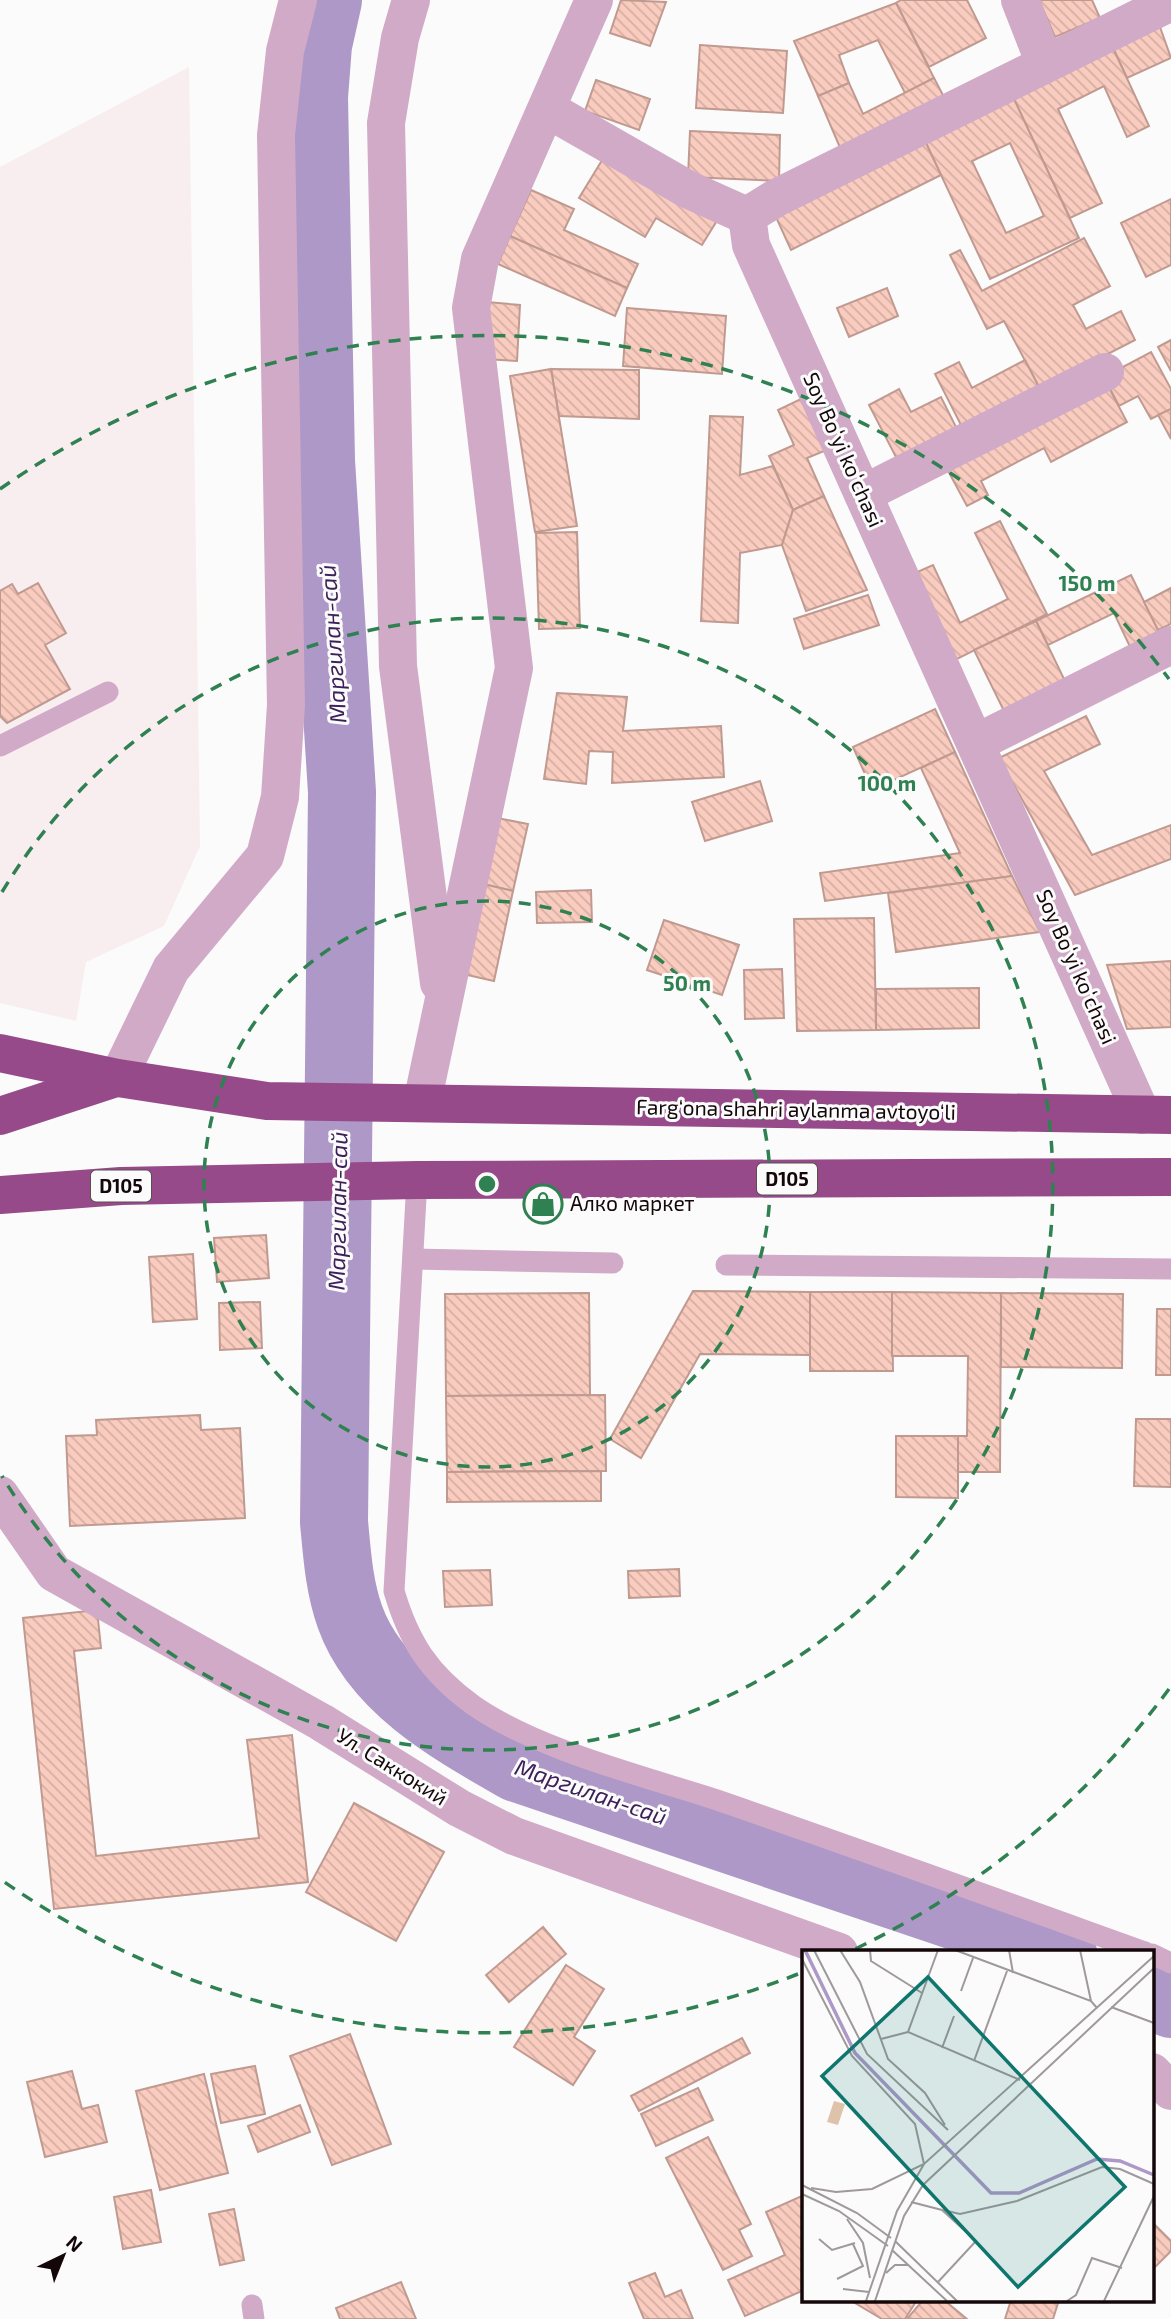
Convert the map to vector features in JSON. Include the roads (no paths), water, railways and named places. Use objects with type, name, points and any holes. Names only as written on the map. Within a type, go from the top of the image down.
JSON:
[{"type":"highway","name":"Farg‘ona shahri aylanma avtoyo‘li","points":[[0,1052],[117,1078],[267,1101],[1157,1115]]},
{"type":"highway","points":[[0,1116],[117,1078]]},
{"type":"highway","name":"D105","points":[[0,1195],[121,1186],[410,1180],[1171,1177]]},
{"type":"street","points":[[117,1078],[171,969],[265,856],[280,797],[286,705],[276,135],[285,51],[298,0]]},
{"type":"street","points":[[411,0],[400,38],[386,123],[398,666],[443,1012]]},
{"type":"street","points":[[422,1103],[514,668],[471,308],[480,260],[594,0]]},
{"type":"street","points":[[1020,0],[1045,64]]},
{"type":"street","points":[[547,108],[687,189],[747,216],[776,198],[1171,2]]},
{"type":"street","name":"Soy Boʻyi koʻchasi","points":[[747,216],[751,245],[976,743],[1157,1115]]},
{"type":"street","points":[[863,494],[1105,372]]},
{"type":"street","points":[[976,743],[1171,645]]},
{"type":"street","name":"Ул. Саккокий","points":[[0,1494],[54,1573],[321,1722],[459,1808],[514,1836],[836,1950]]},
{"type":"street","points":[[1154,2075],[1171,2091]]},
{"type":"lane","points":[[0,746],[108,692]]},
{"type":"lane","points":[[410,1180],[413,1259],[394,1591],[405,1629],[426,1663],[473,1705],[523,1735],[1142,1950]]},
{"type":"lane","points":[[413,1259],[613,1263]]},
{"type":"lane","points":[[726,1265],[1171,1269]]},
{"type":"lane","points":[[1154,1955],[1171,1963]]},
{"type":"waterway","name":"Маргилан-сай","points":[[328,0],[318,45],[314,97],[321,461],[342,792],[334,1522],[341,1582],[350,1617],[362,1643],[378,1666],[398,1687],[443,1724],[517,1768],[1057,1950]]},
{"type":"waterway","name":"Маргилан-сай","points":[[1154,1992],[1171,2004]]},
{"type":"place","name":"Алко маркет","points":[[543,1204]]}]
